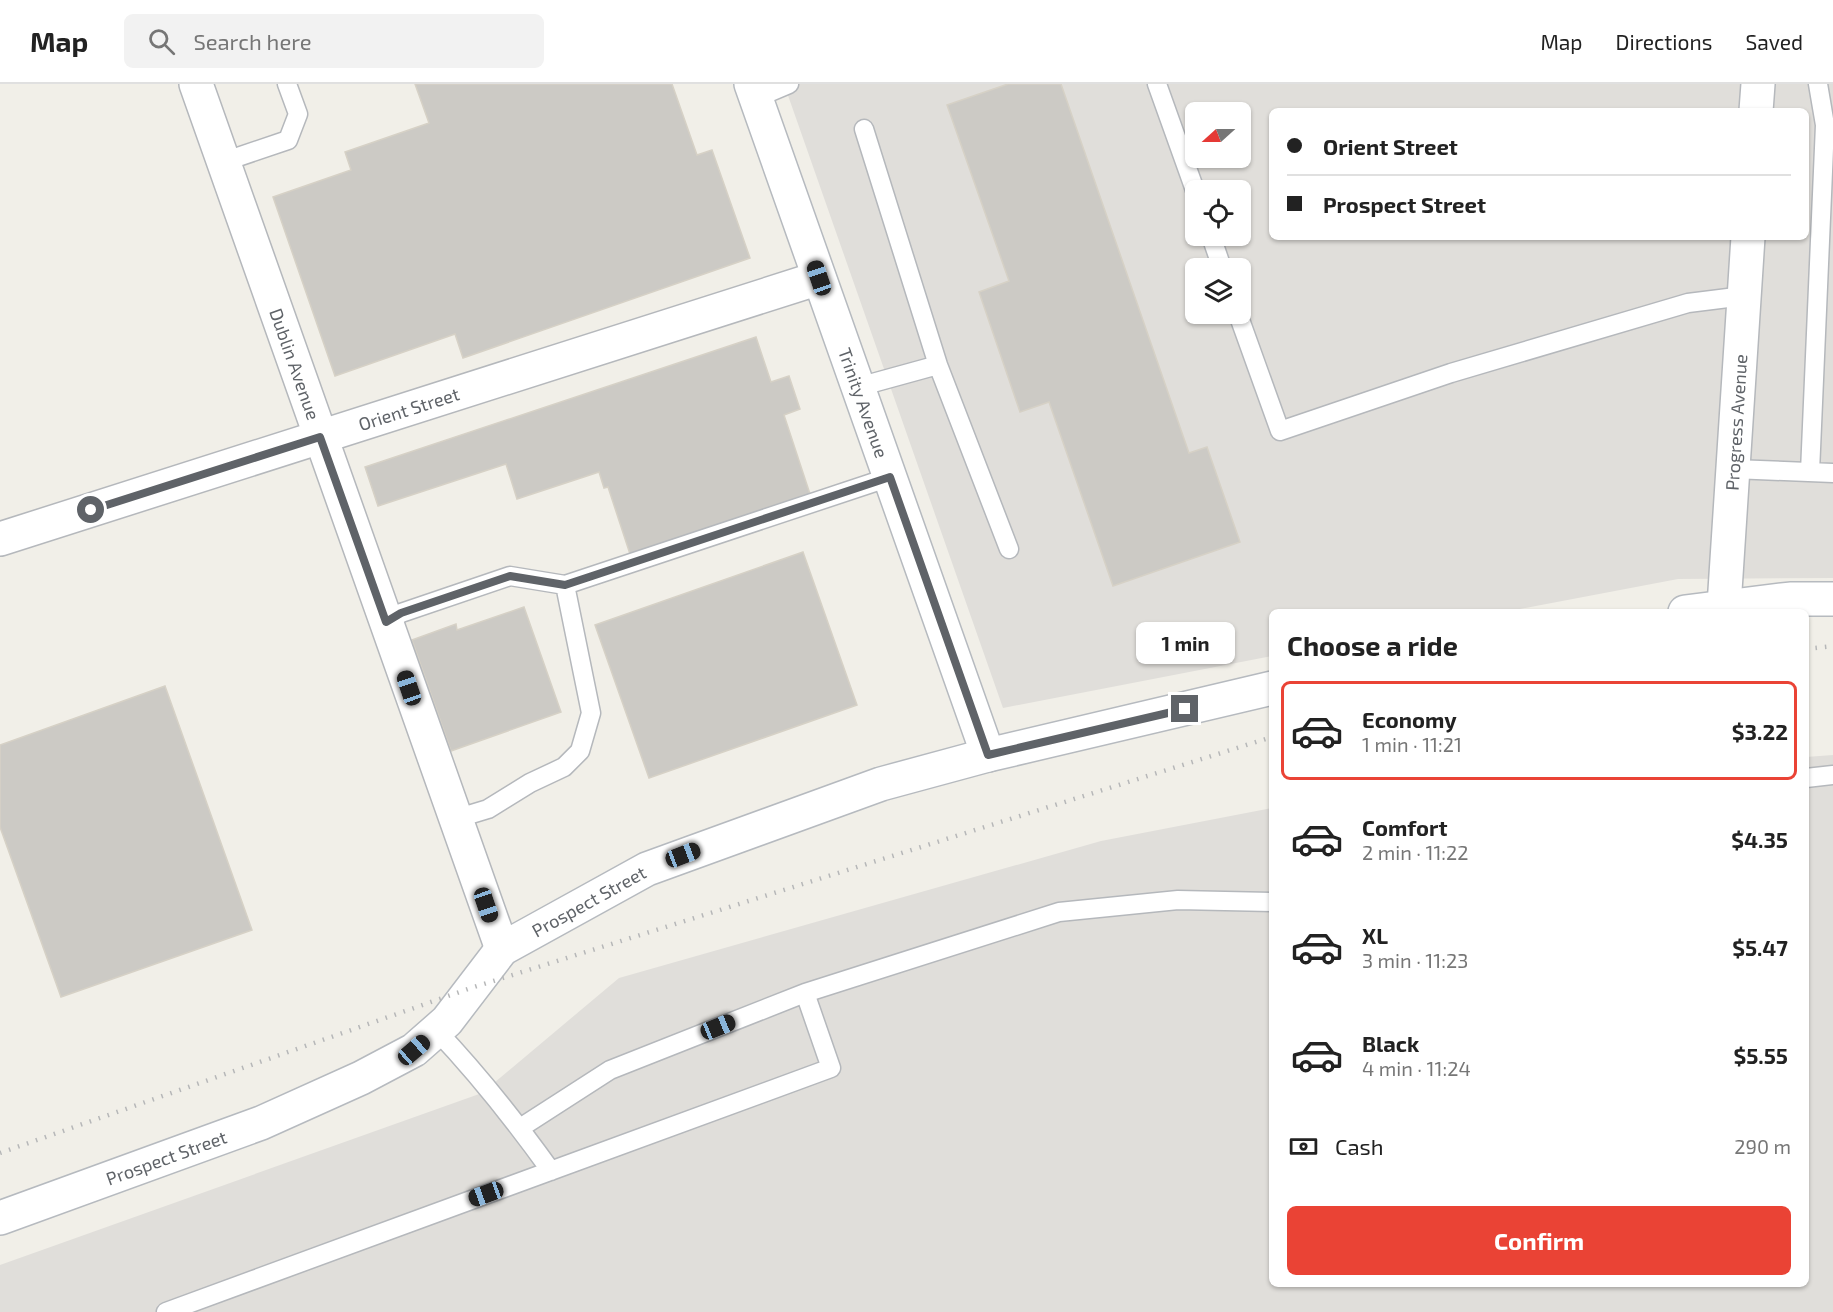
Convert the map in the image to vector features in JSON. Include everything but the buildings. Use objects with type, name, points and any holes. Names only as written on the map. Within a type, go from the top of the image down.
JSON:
[{"type":"street","name":"Dublin Avenue","points":[[196,84],[501,949]]},
{"type":"street","points":[[1756,108],[1758,84]]},
{"type":"street","name":"Trinity Avenue","points":[[753,91],[988,755]]},
{"type":"street","name":"Progress Avenue","points":[[1724,606],[1748,240]]},
{"type":"street","name":"Orient Street","points":[[0,539],[819,278]]},
{"type":"street","points":[[1704,609],[1790,599],[1833,599]]},
{"type":"street","name":"Prospect Street","points":[[0,1218],[261,1123],[361,1078],[414,1050],[447,1021],[501,949],[647,869],[882,784],[988,755],[1269,689]]},
{"type":"lane","points":[[223,162],[288,140],[298,114],[287,84]]},
{"type":"lane","points":[[753,91],[789,84]]},
{"type":"lane","points":[[1157,84],[1191,180]]},
{"type":"lane","points":[[1810,472],[1825,130],[1818,84]]},
{"type":"lane","points":[[864,129],[939,365],[1009,549]]},
{"type":"lane","points":[[1242,324],[1280,432],[1451,373],[1688,303],[1744,296]]},
{"type":"lane","points":[[858,387],[939,365]]},
{"type":"lane","points":[[1733,469],[1833,473]]},
{"type":"lane","points":[[386,622],[401,613],[510,576],[565,585],[890,477]]},
{"type":"lane","points":[[455,819],[488,809],[530,783],[564,766],[580,751],[591,713],[565,585]]},
{"type":"lane","points":[[1809,778],[1833,775]]},
{"type":"lane","points":[[520,1128],[610,1070],[805,993],[1059,912],[1178,900],[1269,902]]},
{"type":"lane","points":[[166,1312],[831,1068],[805,993]]},
{"type":"lane","points":[[436,1030],[474,1070],[551,1171]]},
{"type":"shaded area","points":[[784,84],[1833,84],[1833,578],[1678,579],[1520,609],[1269,609],[1269,657],[1003,708]]},
{"type":"shaded area","points":[[1833,755],[1833,1312],[0,1312],[0,1265],[482,1093],[619,978],[1101,841],[1269,809],[1269,1287],[1809,1287],[1809,757]]},
{"type":"railway","points":[[1809,649],[1833,646]]},
{"type":"railway","points":[[0,1153],[471,988],[1269,738]]},
{"type":"route","points":[[91,510],[320,437],[386,622],[401,613],[510,576],[565,585],[890,477],[988,755],[1185,709]]}]
